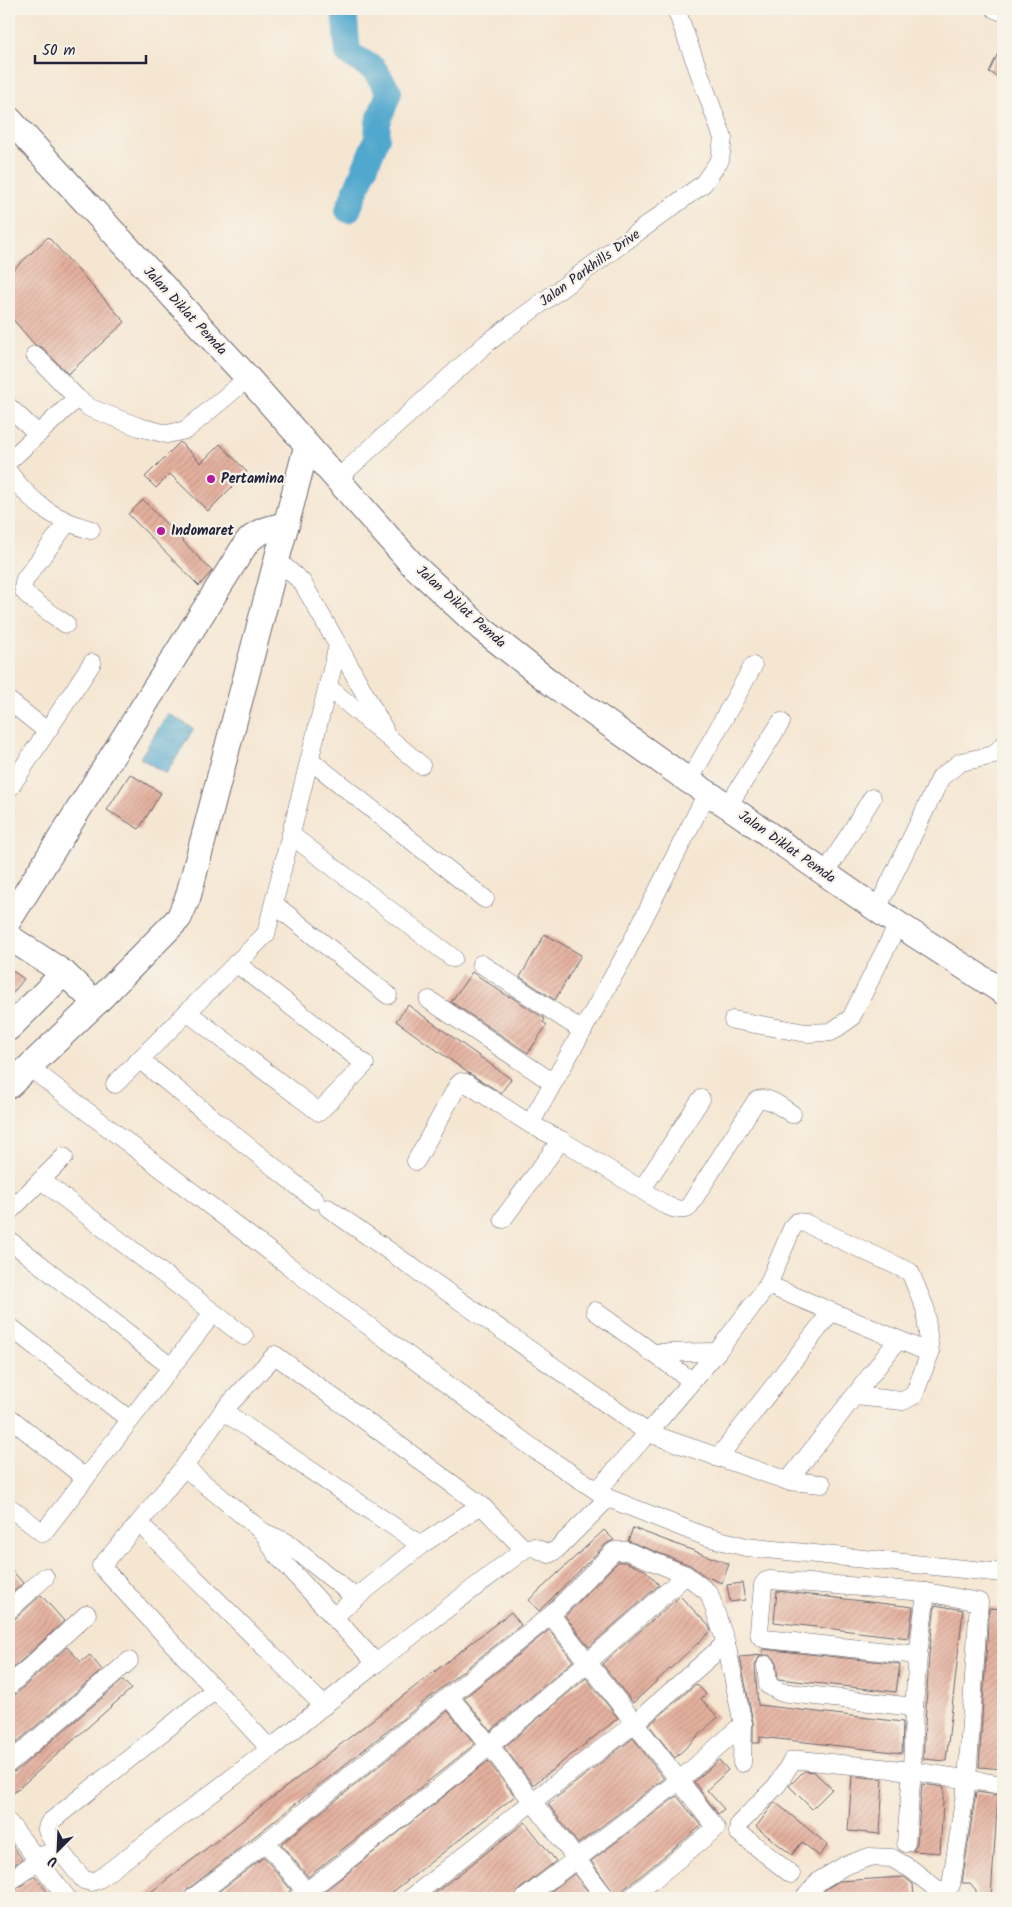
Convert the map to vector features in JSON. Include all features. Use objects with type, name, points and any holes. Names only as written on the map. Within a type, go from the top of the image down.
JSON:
[{"type":"street","name":"Jalan Parkhills Drive","points":[[337,479],[487,343],[703,184],[720,160],[723,138],[676,9]]},
{"type":"street","points":[[995,9],[1003,12]]},
{"type":"street","name":"Jalan Diklat Pemda","points":[[9,119],[248,378],[411,563],[482,629],[551,683],[698,787],[898,924],[1003,992]]},
{"type":"street","points":[[34,355],[77,398],[90,408],[139,427],[167,434],[186,430],[248,378]]},
{"type":"street","points":[[9,461],[77,398]]},
{"type":"street","points":[[9,408],[38,434]]},
{"type":"street","points":[[9,1086],[93,1000],[179,918],[188,897],[307,445]]},
{"type":"street","points":[[9,473],[24,494],[40,506],[67,523],[91,530]]},
{"type":"street","points":[[66,624],[24,591],[23,585],[25,579],[67,523]]},
{"type":"street","points":[[9,920],[247,542],[255,534],[265,529],[287,524]]},
{"type":"street","points":[[277,560],[302,582],[389,738]]},
{"type":"street","points":[[115,1084],[266,934],[338,645]]},
{"type":"street","points":[[9,786],[92,663]]},
{"type":"street","points":[[530,1124],[624,957],[753,666]]},
{"type":"street","points":[[328,688],[421,765]]},
{"type":"street","points":[[9,701],[47,731]]},
{"type":"street","points":[[728,806],[781,722]]},
{"type":"street","points":[[877,909],[941,777],[961,762],[994,755],[1003,745]]},
{"type":"street","points":[[310,760],[485,899]]},
{"type":"street","points":[[825,874],[872,798]]},
{"type":"street","points":[[291,835],[453,958]]},
{"type":"street","points":[[274,904],[388,995]]},
{"type":"street","points":[[733,1020],[806,1033],[831,1032],[851,1018],[898,924]]},
{"type":"street","points":[[9,937],[67,976],[93,1000]]},
{"type":"street","points":[[188,1012],[319,1112],[365,1064],[236,964]]},
{"type":"street","points":[[480,964],[583,1031]]},
{"type":"street","points":[[9,1028],[67,976]]},
{"type":"street","points":[[429,1000],[552,1082]]},
{"type":"street","points":[[140,1060],[321,1204],[648,1433],[788,1482],[822,1484]]},
{"type":"street","points":[[29,1067],[319,1289],[534,1449],[602,1495],[704,1536],[746,1547],[1003,1573]]},
{"type":"street","points":[[416,1161],[461,1082],[466,1083],[530,1124],[561,1140],[674,1209],[688,1208],[756,1100],[766,1098],[792,1114]]},
{"type":"street","points":[[642,1189],[701,1100]]},
{"type":"street","points":[[503,1219],[561,1140]]},
{"type":"street","points":[[9,1212],[64,1157]]},
{"type":"street","points":[[41,1180],[244,1336]]},
{"type":"street","points":[[215,1690],[52,1818],[47,1829],[58,1847],[83,1878],[91,1882],[95,1880],[270,1749],[376,1663],[524,1549],[532,1547],[547,1553],[553,1553],[602,1495],[648,1433],[717,1352],[768,1285],[792,1226],[797,1222],[910,1272],[925,1308],[930,1353],[914,1395],[903,1401],[855,1396]]},
{"type":"street","points":[[9,1240],[171,1367]]},
{"type":"street","points":[[768,1285],[930,1353]]},
{"type":"street","points":[[595,1311],[692,1381]]},
{"type":"street","points":[[9,1507],[43,1533],[213,1312]]},
{"type":"street","points":[[718,1458],[831,1312]]},
{"type":"street","points":[[9,1326],[130,1420]]},
{"type":"street","points":[[788,1482],[898,1340]]},
{"type":"street","points":[[651,1353],[717,1352]]},
{"type":"street","points":[[270,1749],[208,1680],[100,1566],[139,1523],[184,1467],[223,1411],[275,1355],[481,1505],[524,1549]]},
{"type":"street","points":[[223,1411],[420,1545]]},
{"type":"street","points":[[9,1417],[86,1478]]},
{"type":"street","points":[[184,1467],[263,1532],[286,1542],[356,1598]]},
{"type":"street","points":[[334,1616],[420,1545],[481,1505]]},
{"type":"street","points":[[139,1523],[324,1706]]},
{"type":"street","points":[[263,1532],[276,1554],[376,1663]]},
{"type":"street","points":[[192,1898],[266,1842],[552,1615],[614,1551],[627,1551],[686,1575],[709,1593],[726,1642],[743,1724],[742,1763]]},
{"type":"street","points":[[266,1842],[305,1896],[490,1746],[588,1663],[686,1575]]},
{"type":"street","points":[[9,1610],[45,1577]]},
{"type":"street","points":[[804,1898],[819,1882],[844,1866],[869,1857],[897,1860],[950,1891],[967,1781],[979,1602],[926,1592],[770,1580],[766,1581],[762,1588],[759,1631],[760,1636],[765,1639],[918,1655]]},
{"type":"street","points":[[906,1843],[918,1655],[926,1592]]},
{"type":"street","points":[[9,1686],[87,1614]]},
{"type":"street","points":[[552,1615],[634,1724],[716,1828],[632,1898]]},
{"type":"street","points":[[411,1898],[634,1724],[726,1642]]},
{"type":"street","points":[[9,1763],[129,1661]]},
{"type":"street","points":[[766,1665],[768,1685],[774,1690],[914,1707]]},
{"type":"street","points":[[449,1696],[533,1801],[606,1898]]},
{"type":"street","points":[[525,1898],[679,1781],[743,1724]]},
{"type":"street","points":[[791,1874],[738,1832],[739,1824],[777,1785],[792,1761],[800,1760],[912,1771],[967,1781],[1003,1785]]},
{"type":"street","points":[[9,1823],[67,1898]]},
{"type":"street","points":[[9,1882],[58,1847]]},
{"type":"water","points":[[168,713],[194,729],[166,774],[140,758]]},
{"type":"building","points":[[1003,43],[1003,79],[989,72]]},
{"type":"building","points":[[48,237],[125,322],[68,374],[43,348],[35,345],[9,315],[9,274]]},
{"type":"building","points":[[180,442],[201,463],[220,444],[247,472],[208,511],[170,474],[156,488],[145,477]]},
{"type":"building","points":[[143,500],[212,571],[199,586],[128,514]]},
{"type":"building","points":[[130,774],[161,793],[139,829],[107,810]]},
{"type":"building","points":[[545,934],[581,955],[555,1000],[520,977]]},
{"type":"building","points":[[9,968],[24,979],[9,998]]},
{"type":"building","points":[[472,972],[545,1019],[543,1022],[547,1025],[528,1053],[451,1002]]},
{"type":"building","points":[[408,1005],[511,1079],[501,1093],[467,1072],[396,1021]]},
{"type":"building","points":[[633,1528],[729,1564],[722,1583],[705,1576],[690,1565],[628,1541]]},
{"type":"building","points":[[604,1530],[614,1540],[606,1544],[539,1611],[529,1600]]},
{"type":"building","points":[[618,1562],[625,1562],[645,1570],[659,1585],[589,1647],[565,1616]]},
{"type":"building","points":[[9,1567],[23,1583],[9,1596]]},
{"type":"building","points":[[742,1583],[745,1600],[730,1602],[727,1585]]},
{"type":"building","points":[[777,1591],[913,1607],[909,1638],[774,1622]]},
{"type":"building","points":[[41,1595],[64,1621],[9,1672],[9,1620],[16,1618]]},
{"type":"building","points":[[680,1596],[709,1626],[711,1631],[633,1703],[602,1664]]},
{"type":"building","points":[[935,1605],[963,1610],[946,1761],[923,1759],[929,1656]]},
{"type":"building","points":[[989,1608],[1003,1609],[1003,1769],[979,1767]]},
{"type":"building","points":[[511,1612],[521,1625],[187,1890],[183,1898],[143,1898]]},
{"type":"building","points":[[549,1630],[573,1661],[491,1731],[464,1698]]},
{"type":"building","points":[[67,1647],[81,1662],[90,1655],[102,1670],[9,1749],[9,1696],[16,1694]]},
{"type":"building","points":[[763,1649],[900,1664],[896,1692],[778,1679],[776,1663],[770,1655],[759,1657],[755,1666],[758,1705],[903,1722],[902,1753],[760,1737],[760,1743],[753,1743],[753,1722],[740,1657],[763,1655]]},
{"type":"building","points":[[586,1678],[618,1718],[533,1785],[504,1747]]},
{"type":"building","points":[[123,1680],[131,1689],[9,1797],[9,1773],[16,1771]]},
{"type":"building","points":[[696,1684],[706,1694],[701,1699],[718,1717],[675,1758],[649,1725]]},
{"type":"building","points":[[448,1711],[475,1744],[308,1877],[281,1844]]},
{"type":"building","points":[[633,1738],[664,1779],[578,1844],[548,1804]]},
{"type":"building","points":[[719,1760],[728,1770],[707,1790],[724,1809],[718,1814],[694,1782]]},
{"type":"building","points":[[488,1761],[515,1796],[385,1898],[321,1898],[321,1894]]},
{"type":"building","points":[[804,1771],[814,1772],[832,1789],[812,1809],[789,1786]]},
{"type":"building","points":[[852,1776],[883,1779],[880,1834],[848,1831]]},
{"type":"building","points":[[922,1784],[944,1787],[940,1853],[913,1851],[917,1844]]},
{"type":"building","points":[[976,1792],[998,1795],[991,1897],[976,1895],[976,1890],[970,1883],[962,1883]]},
{"type":"building","points":[[677,1796],[701,1826],[616,1896],[591,1861]]},
{"type":"building","points":[[775,1802],[828,1845],[819,1856],[802,1842],[792,1855],[756,1827]]},
{"type":"building","points":[[525,1822],[556,1861],[519,1890],[515,1898],[429,1898]]},
{"type":"building","points":[[9,1841],[22,1859],[9,1869]]},
{"type":"building","points":[[264,1857],[291,1890],[282,1898],[210,1898]]},
{"type":"building","points":[[574,1874],[593,1898],[542,1898]]},
{"type":"building","points":[[35,1876],[52,1898],[9,1898],[9,1892]]},
{"type":"building","points":[[904,1877],[913,1884],[914,1898],[822,1898],[822,1894],[826,1889],[839,1881]]},
{"type":"waterway","points":[[344,9],[348,53],[374,69],[389,92],[378,123],[377,138],[348,210]]},
{"type":"place","name":"Pertamina","points":[[211,479]]},
{"type":"place","name":"Indomaret","points":[[161,531]]}]
